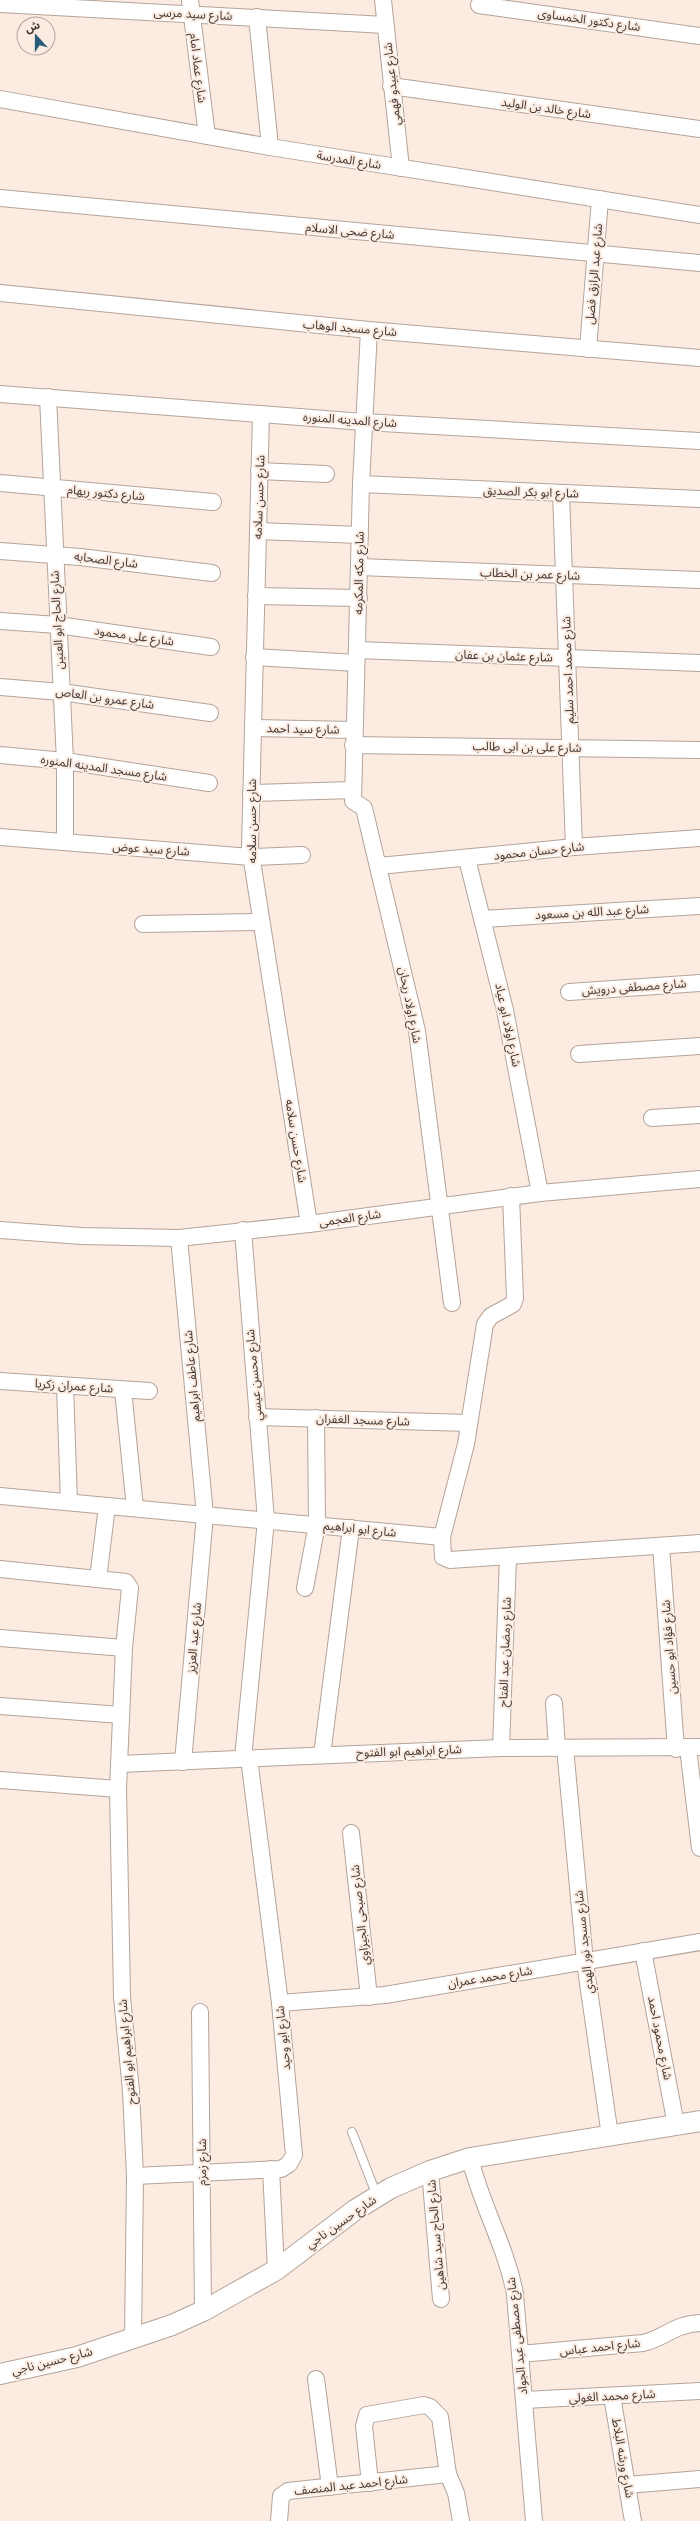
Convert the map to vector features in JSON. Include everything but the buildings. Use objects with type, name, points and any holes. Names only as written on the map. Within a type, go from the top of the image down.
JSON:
[{"type":"street","name":"شارع عبيدو فهمي","points":[[383,0],[391,86],[401,168]]},
{"type":"street","name":"شارع سيد مرسى","points":[[0,4],[191,7],[257,17],[385,25]]},
{"type":"street","name":"شارع دكتور الخمساوى","points":[[479,5],[700,36]]},
{"type":"street","name":"شارع عماد امام","points":[[191,7],[207,136]]},
{"type":"street","points":[[257,17],[270,147]]},
{"type":"street","name":"شارع خالد بن الوليد","points":[[391,86],[700,129]]},
{"type":"street","name":"شارع المدرسة","points":[[0,99],[270,147],[700,215]]},
{"type":"street","name":"شارع ضحى الاسلام","points":[[0,198],[700,263]]},
{"type":"street","name":"شارع عبد الرازق فضل","points":[[588,349],[600,199]]},
{"type":"street","name":"شارع مسجد الوهاب","points":[[0,293],[369,330],[700,358]]},
{"type":"street","name":"شارع مكه المكرمه","points":[[364,808],[354,803],[353,790],[361,484],[369,330]]},
{"type":"street","name":"شارع المدينه المنوره","points":[[0,394],[364,422],[700,441]]},
{"type":"street","name":"شارع الحاج ابو العنين","points":[[48,397],[54,555],[65,761],[65,842]]},
{"type":"street","name":"شارع حسن سلامه","points":[[261,414],[254,657],[251,857],[309,1224]]},
{"type":"street","points":[[259,471],[326,474]]},
{"type":"street","name":"شارع دكتور ريهام","points":[[0,484],[213,502]]},
{"type":"street","name":"شارع ابو بكر الصديق","points":[[361,484],[700,499]]},
{"type":"street","name":"شارع محمد احمد سليم","points":[[562,493],[574,847]]},
{"type":"street","points":[[258,531],[360,534]]},
{"type":"street","name":"شارع الصحابه","points":[[0,551],[54,555],[212,573]]},
{"type":"street","name":"شارع عمر بن الخطاب","points":[[360,567],[700,580]]},
{"type":"street","points":[[256,596],[359,598]]},
{"type":"street","name":"شارع على محمود","points":[[0,621],[58,625],[211,647]]},
{"type":"street","points":[[254,657],[357,657]]},
{"type":"street","name":"شارع عثمان بن عفان","points":[[357,657],[567,658],[700,663]]},
{"type":"street","name":"شارع عمرو بن العاص","points":[[0,687],[61,692],[210,713]]},
{"type":"street","name":"شارع سيد احمد","points":[[253,728],[354,737]]},
{"type":"street","name":"شارع على بن ابى طالب","points":[[354,737],[570,748],[700,750]]},
{"type":"street","name":"شارع مسجد المدينه المنوره","points":[[0,755],[65,761],[209,783]]},
{"type":"street","points":[[251,793],[353,790]]},
{"type":"street","name":"شارع اولاد ريحان","points":[[364,808],[417,1031],[452,1303]]},
{"type":"street","name":"شارع سيد عوض","points":[[0,837],[251,857],[302,855]]},
{"type":"street","name":"شارع حسان محمود","points":[[379,866],[467,859],[574,847],[700,838]]},
{"type":"street","name":"شارع اولاد ابو عياد","points":[[467,859],[505,1010],[540,1193]]},
{"type":"street","name":"شارع عبد الله بن مسعود","points":[[483,919],[700,906]]},
{"type":"street","points":[[143,924],[261,922]]},
{"type":"street","name":"شارع مصطفى درويش","points":[[569,992],[700,982]]},
{"type":"street","points":[[579,1054],[700,1046]]},
{"type":"street","points":[[652,1118],[700,1115]]},
{"type":"street","name":"شارع العجمى","points":[[0,1230],[82,1236],[178,1238],[309,1224],[511,1196],[700,1179]]},
{"type":"street","points":[[511,1196],[515,1298],[513,1304],[491,1316],[485,1324],[466,1444],[442,1537],[441,1553],[446,1560],[700,1543]]},
{"type":"street","name":"شارع محسن عيسي","points":[[243,1230],[266,1520],[246,1758]]},
{"type":"street","name":"شارع عاطف ابراهيم","points":[[178,1238],[205,1515]]},
{"type":"street","name":"شارع عمران زكريا","points":[[0,1381],[149,1391]]},
{"type":"street","points":[[65,1386],[69,1502]]},
{"type":"street","points":[[124,1390],[135,1508]]},
{"type":"street","name":"شارع مسجد الغفران","points":[[257,1417],[469,1423]]},
{"type":"street","points":[[305,1588],[317,1524],[316,1418]]},
{"type":"street","name":"شارع ابو ابراهيم","points":[[0,1496],[317,1524],[442,1537]]},
{"type":"street","points":[[0,1569],[98,1579],[107,1506]]},
{"type":"street","name":"شارع عبد العزيز","points":[[183,1762],[205,1515]]},
{"type":"street","points":[[322,1755],[351,1528]]},
{"type":"street","name":"شارع فؤاد ابو حسين","points":[[661,1546],[700,1848]]},
{"type":"street","name":"شارع رمضان عبد الفتاح","points":[[501,1748],[508,1557]]},
{"type":"street","name":"شارع ابراهيم ابو الفتوح","points":[[98,1579],[126,1582],[130,1588],[131,1595],[124,1648],[118,1789],[122,1997],[131,2091],[135,2176],[132,2339]]},
{"type":"street","points":[[0,1638],[124,1648]]},
{"type":"street","name":"شارع مسجد نور الهدي","points":[[554,1703],[561,1748],[584,1962],[610,2136]]},
{"type":"street","points":[[0,1706],[121,1715]]},
{"type":"street","name":"شارع ابراهيم ابو الفتوح","points":[[119,1764],[501,1748],[688,1748]]},
{"type":"street","name":"شارع ابو وحيد","points":[[135,2176],[281,2169],[289,2164],[294,2155],[280,2003],[246,1758]]},
{"type":"street","points":[[0,1780],[118,1789]]},
{"type":"street","name":"شارع صبحى الجيزاوي","points":[[351,1833],[370,1997]]},
{"type":"street","name":"شارع محمد عمران","points":[[280,2003],[370,1997],[700,1942]]},
{"type":"street","name":"شارع محمود احمد","points":[[643,1951],[676,2125]]},
{"type":"street","name":"شارع زمزم","points":[[200,2012],[203,2311]]},
{"type":"street","name":"شارع حسين ناجي","points":[[0,2374],[77,2357],[132,2339],[203,2311],[276,2270],[355,2210],[377,2197],[430,2171],[470,2158],[700,2121]]},
{"type":"street","name":"شارع مصطفى عبد الجواد","points":[[470,2158],[482,2202],[500,2240],[511,2276],[520,2354],[534,2521]]},
{"type":"street","points":[[272,2169],[276,2270]]},
{"type":"street","name":"شارع الحاج سيد شاهين","points":[[430,2171],[441,2299]]},
{"type":"street","name":"شارع احمد عباس","points":[[520,2354],[643,2343],[661,2337],[677,2326],[700,2323]]},
{"type":"street","points":[[316,2379],[330,2487]]},
{"type":"street","name":"شارع محمد الغولي","points":[[524,2400],[700,2391]]},
{"type":"street","name":"شارع ورشه البلاط","points":[[612,2396],[633,2521]]},
{"type":"street","points":[[370,2483],[364,2426],[367,2415],[372,2412],[424,2405],[430,2407],[440,2417],[448,2474],[456,2493],[461,2521]]},
{"type":"street","name":"شارع احمد عبد المنصف","points":[[279,2521],[280,2500],[284,2493],[448,2474]]},
{"type":"street","points":[[627,2485],[700,2479]]},
{"type":"lane","points":[[352,2132],[377,2197]]}]
